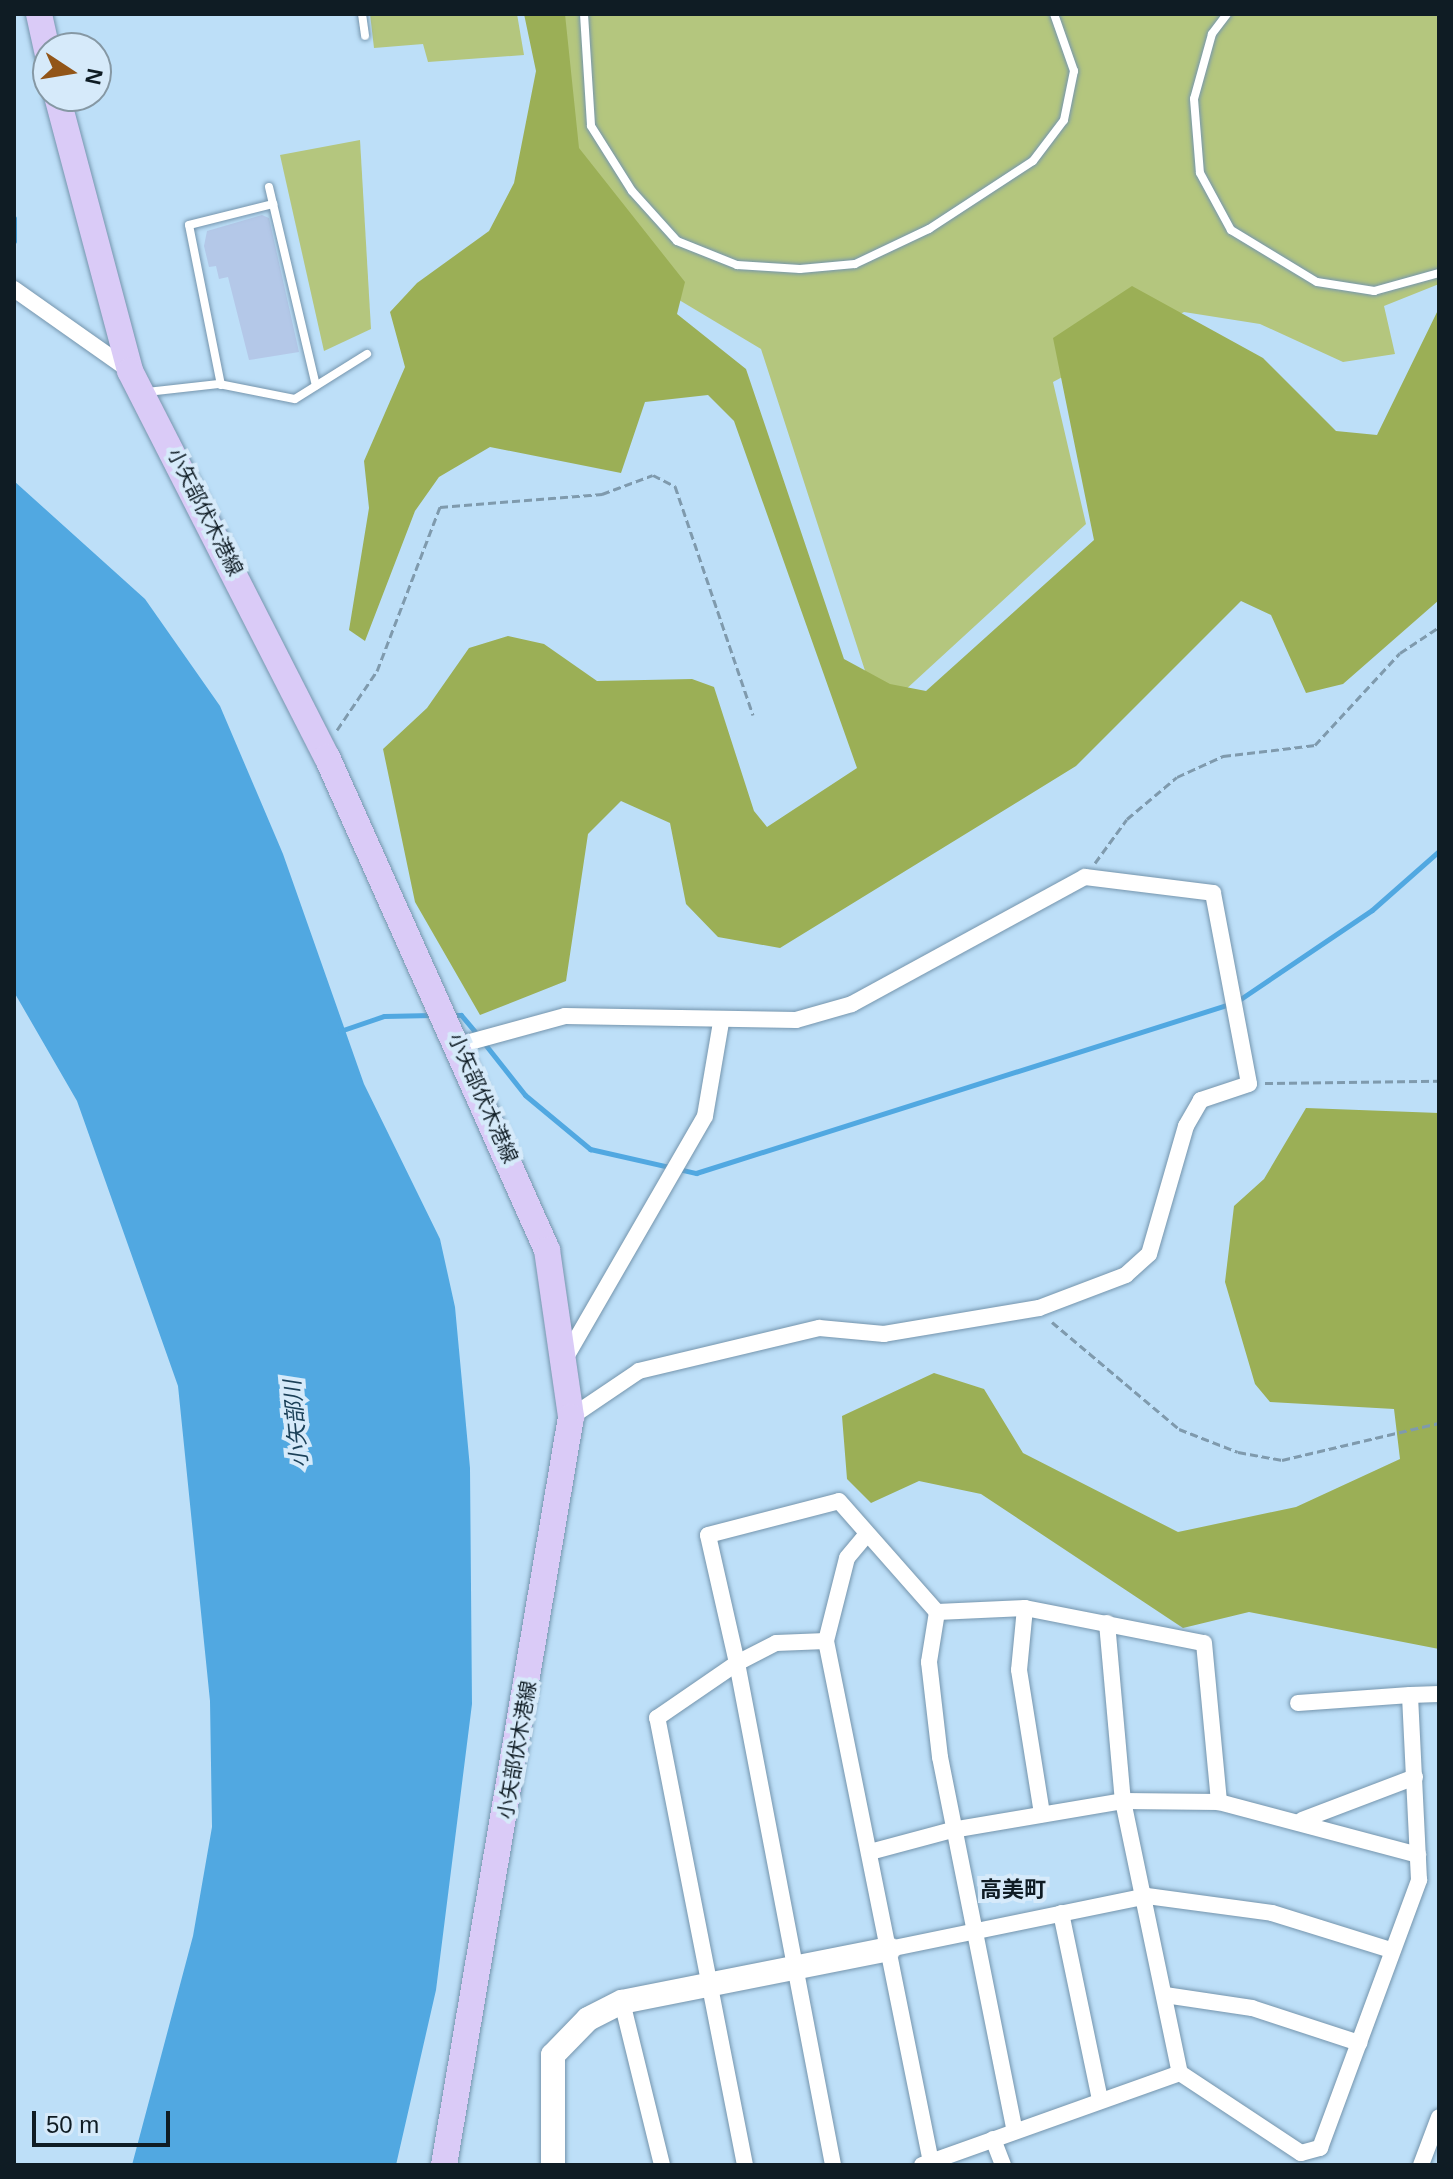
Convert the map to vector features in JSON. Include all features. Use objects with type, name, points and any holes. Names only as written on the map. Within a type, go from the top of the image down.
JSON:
[{"type":"main road","name":"小矢部伏木港線","points":[[61,112],[136,382],[323,749],[459,1045],[547,1250],[566,1357],[571,1417],[444,2165]]},
{"type":"street","points":[[14,289],[136,382]]},
{"type":"street","points":[[459,1045],[565,1016],[721,1022],[796,1020],[852,1004],[1085,877],[1213,893],[1249,1084],[1201,1100],[1186,1126],[1149,1254],[1126,1275],[1039,1308],[884,1334],[819,1328],[639,1371],[571,1417]]},
{"type":"street","points":[[566,1357],[705,1116],[721,1022]]},
{"type":"street","points":[[833,2165],[737,1663],[708,1535],[839,1501],[937,1612]]},
{"type":"street","points":[[867,1534],[847,1558],[826,1641],[889,1949],[927,2163],[1014,2129],[1180,2073]]},
{"type":"street","points":[[937,1612],[1025,1608],[1204,1643],[1219,1802]]},
{"type":"street","points":[[1025,1608],[1019,1670],[1042,1814]]},
{"type":"street","points":[[937,1612],[929,1662],[952,1830],[977,1930],[1014,2129]]},
{"type":"street","points":[[1107,1623],[1123,1801],[1147,1896],[1180,2073],[1301,2153],[1320,2148],[1419,1880],[1410,1695]]},
{"type":"street","points":[[745,2165],[657,1718],[737,1663],[776,1643],[826,1641]]},
{"type":"street","points":[[1298,1703],[1439,1694]]},
{"type":"street","points":[[1302,1820],[1415,1777]]},
{"type":"street","points":[[870,1852],[952,1830],[1123,1801],[1219,1802],[1302,1820],[1418,1855]]},
{"type":"street","points":[[553,2165],[553,2055],[588,2019],[622,2002],[1147,1896],[1272,1913],[1391,1950]]},
{"type":"street","points":[[1061,1913],[1100,2099]]},
{"type":"street","points":[[1165,1995],[1252,2008],[1359,2043]]},
{"type":"street","points":[[622,2002],[662,2165]]},
{"type":"street","points":[[1421,2165],[1439,2117]]},
{"type":"street","points":[[993,2139],[1003,2165]]},
{"type":"lane","points":[[362,14],[365,36]]},
{"type":"lane","points":[[584,14],[591,126],[632,191],[677,241],[737,265],[800,269],[855,264],[929,229],[1033,161],[1064,120],[1074,71],[1054,14]]},
{"type":"lane","points":[[1227,14],[1212,34],[1194,99],[1200,173],[1231,230],[1317,282],[1374,291],[1439,273]]},
{"type":"lane","points":[[269,187],[316,386]]},
{"type":"lane","points":[[221,385],[189,225],[273,204]]},
{"type":"lane","points":[[136,382],[221,385],[295,399],[367,354]]},
{"type":"path","points":[[323,749],[377,671],[440,507],[602,494],[653,475],[675,486],[753,715]]},
{"type":"path","points":[[1085,877],[1127,819],[1177,777],[1223,756],[1315,745],[1400,653],[1439,627]]},
{"type":"path","points":[[1249,1084],[1439,1081]]},
{"type":"path","points":[[1039,1308],[1179,1429],[1238,1452],[1282,1460],[1439,1423]]},
{"type":"green space","points":[[370,14],[517,14],[524,55],[428,62],[423,44],[374,48]]},
{"type":"green space","points":[[524,14],[565,14],[579,148],[685,282],[677,314],[746,369],[844,659],[890,684],[926,691],[1094,540],[1053,338],[1132,286],[1263,358],[1336,431],[1377,435],[1439,308],[1439,600],[1343,684],[1306,693],[1271,615],[1241,601],[1076,766],[780,948],[718,937],[686,904],[670,823],[621,801],[588,834],[566,981],[480,1015],[415,902],[383,749],[427,708],[469,648],[508,636],[544,644],[597,681],[692,679],[714,687],[754,811],[767,827],[857,768],[734,421],[708,395],[645,402],[621,473],[490,447],[439,477],[415,511],[365,641],[349,630],[369,508],[364,461],[405,367],[390,312],[417,283],[489,231],[514,183],[536,71]]},
{"type":"green space","points":[[554,14],[1439,14],[1439,284],[1384,306],[1395,354],[1343,362],[1260,324],[1184,312],[1053,382],[1086,524],[879,714],[761,349],[624,267],[566,173]]},
{"type":"green space","points":[[360,140],[371,329],[324,351],[280,155]]},
{"type":"green space","points":[[1306,1108],[1439,1113],[1439,1649],[1249,1612],[1183,1628],[981,1494],[919,1481],[871,1503],[847,1479],[842,1416],[934,1373],[984,1389],[1023,1453],[1178,1532],[1296,1507],[1400,1459],[1394,1409],[1270,1402],[1255,1384],[1225,1282],[1234,1206],[1264,1179]]},
{"type":"water","name":"小矢部川","points":[[14,481],[145,599],[220,706],[283,854],[364,1084],[440,1239],[455,1307],[470,1468],[472,1704],[436,1990],[396,2165],[132,2165],[193,1936],[212,1827],[210,1701],[178,1386],[77,1101],[14,992]]},
{"type":"building","points":[[262,215],[269,218],[299,352],[249,360],[228,277],[219,279],[216,266],[209,267],[204,246],[207,231]]},
{"type":"waterway","points":[[14,218],[14,241]]},
{"type":"waterway","points":[[484,1043],[525,1095],[590,1149],[696,1173],[1236,1002],[1372,910],[1439,851]]},
{"type":"waterway","points":[[340,1031],[384,1016],[432,1015]]},
{"type":"waterway","points":[[450,1015],[461,1015],[478,1035]]},
{"type":"district","name":"高美町","points":[[1013,1890]]}]
